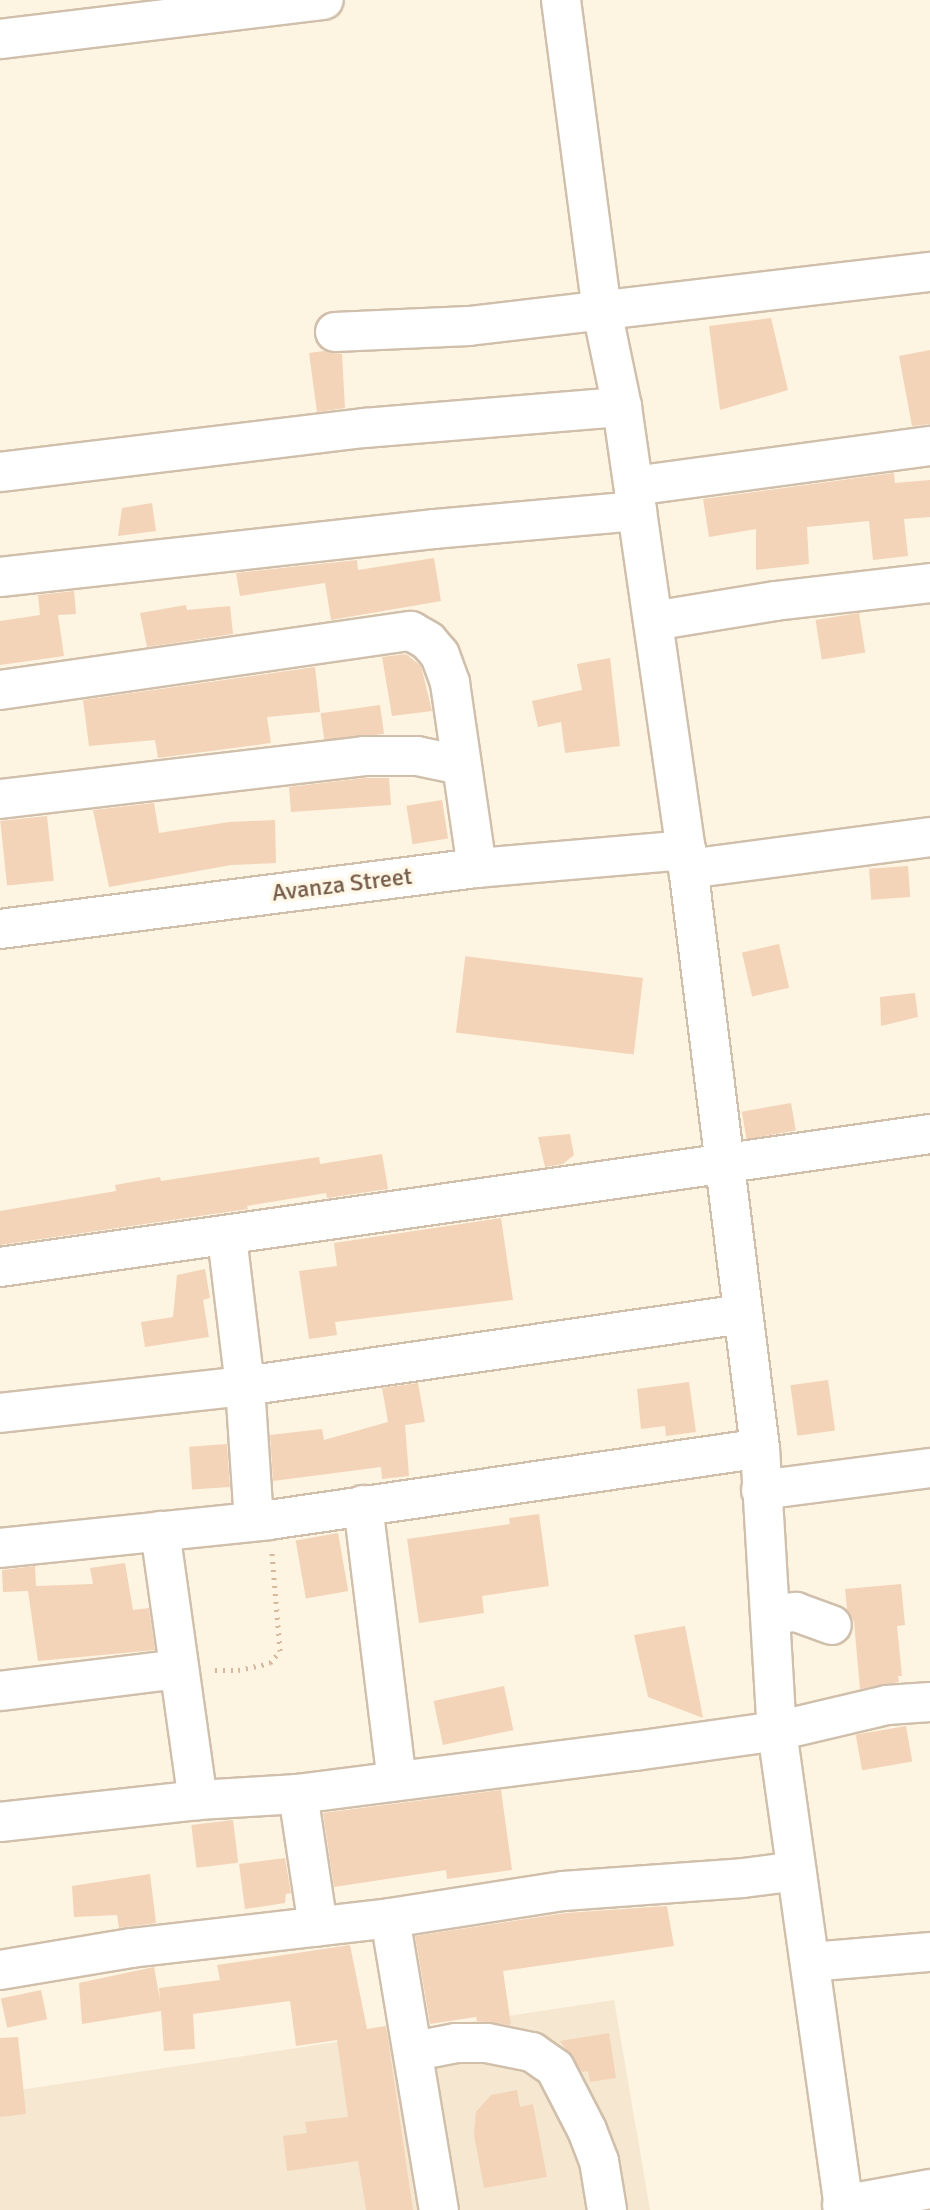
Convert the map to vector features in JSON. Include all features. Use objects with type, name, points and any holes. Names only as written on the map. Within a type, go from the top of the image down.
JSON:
[{"type":"street","points":[[0,39],[324,0]]},
{"type":"street","points":[[561,0],[602,311],[622,407],[687,859],[760,1448],[777,1731],[843,2208],[930,2189]]},
{"type":"street","points":[[335,332],[469,326],[930,272]]},
{"type":"street","points":[[0,472],[365,428],[622,407]]},
{"type":"street","points":[[0,577],[435,529],[635,498],[930,446]]},
{"type":"street","points":[[653,621],[775,601],[930,583]]},
{"type":"street","points":[[0,690],[411,631],[428,641],[440,655],[450,683],[477,868]]},
{"type":"street","points":[[0,799],[364,756],[400,754],[441,758],[461,765]]},
{"type":"street","name":"Avanza Street","points":[[0,929],[477,868],[687,859],[930,837]]},
{"type":"street","points":[[0,1267],[227,1237],[930,1134]]},
{"type":"street","points":[[227,1237],[262,1521]]},
{"type":"street","points":[[0,1413],[245,1386],[743,1314]]},
{"type":"street","points":[[0,1548],[262,1521],[760,1448]]},
{"type":"street","points":[[761,1490],[930,1468]]},
{"type":"street","points":[[363,1505],[397,1781]]},
{"type":"street","points":[[160,1531],[198,1800]]},
{"type":"street","points":[[770,1615],[796,1612],[832,1625]]},
{"type":"street","points":[[0,1691],[179,1669]]},
{"type":"street","points":[[0,1822],[198,1800],[298,1794],[777,1731],[887,1705],[930,1702]]},
{"type":"street","points":[[298,1794],[318,1927]]},
{"type":"street","points":[[0,1970],[131,1948],[390,1918],[563,1891],[797,1871]]},
{"type":"street","points":[[390,1918],[415,2051],[439,2210]]},
{"type":"street","points":[[810,1962],[930,1952]]},
{"type":"street","points":[[415,2051],[456,2043],[487,2043],[532,2052],[555,2068],[591,2140],[607,2210]]},
{"type":"path","points":[[179,1669],[238,1670],[270,1663],[280,1651],[262,1521]]},
{"type":"shaded area","points":[[614,2000],[650,2210],[0,2210],[0,2093]]},
{"type":"building","points":[[771,318],[788,390],[720,410],[709,326]]},
{"type":"building","points":[[930,350],[930,424],[912,426],[899,356]]},
{"type":"building","points":[[324,351],[342,354],[345,408],[317,412],[309,353]]},
{"type":"building","points":[[894,473],[895,483],[930,480],[930,517],[904,519],[908,556],[873,560],[869,521],[807,527],[809,564],[756,570],[756,529],[709,537],[703,499]]},
{"type":"building","points":[[152,503],[156,531],[118,536],[122,508]]},
{"type":"building","points":[[434,558],[441,601],[331,620],[325,583],[240,596],[236,573],[357,560],[358,570]]},
{"type":"building","points":[[74,591],[76,614],[58,615],[64,656],[0,665],[0,621],[40,615],[38,595]]},
{"type":"building","points":[[186,605],[187,610],[230,606],[233,634],[147,647],[140,613]]},
{"type":"building","points":[[859,613],[865,653],[822,659],[816,620]]},
{"type":"building","points":[[406,654],[421,666],[432,711],[392,716],[382,657]]},
{"type":"building","points":[[610,658],[620,746],[565,753],[561,722],[538,727],[532,701],[582,690],[577,664]]},
{"type":"building","points":[[315,667],[320,712],[267,717],[271,743],[158,758],[155,740],[89,746],[83,700]]},
{"type":"building","points":[[380,705],[384,734],[325,742],[321,713]]},
{"type":"building","points":[[389,778],[391,805],[291,812],[289,787]]},
{"type":"building","points":[[442,800],[448,839],[413,844],[406,806]]},
{"type":"building","points":[[154,803],[159,833],[229,822],[275,820],[276,863],[231,865],[109,887],[93,810]]},
{"type":"building","points":[[47,816],[54,881],[7,886],[0,821]]},
{"type":"building","points":[[908,866],[910,897],[871,900],[869,869]]},
{"type":"building","points":[[779,944],[789,988],[752,996],[742,953]]},
{"type":"building","points":[[465,956],[643,978],[634,1054],[456,1033]]},
{"type":"building","points":[[915,993],[918,1017],[881,1026],[880,997]]},
{"type":"building","points":[[791,1103],[796,1131],[747,1139],[742,1112]]},
{"type":"building","points":[[570,1134],[574,1155],[563,1164],[545,1167],[538,1137]]},
{"type":"building","points":[[382,1154],[388,1189],[327,1198],[326,1193],[247,1206],[248,1209],[0,1245],[0,1211],[116,1191],[115,1185],[160,1177],[161,1181],[319,1157],[320,1164]]},
{"type":"building","points":[[501,1218],[513,1300],[335,1322],[337,1335],[309,1339],[299,1271],[337,1266],[334,1243]]},
{"type":"building","points":[[205,1269],[210,1298],[203,1300],[209,1337],[145,1347],[141,1322],[173,1317],[177,1275]]},
{"type":"building","points":[[828,1380],[835,1431],[797,1436],[790,1385]]},
{"type":"building","points":[[689,1382],[696,1432],[666,1436],[665,1426],[641,1429],[637,1389]]},
{"type":"building","points":[[418,1383],[425,1422],[405,1425],[409,1476],[382,1479],[381,1467],[273,1481],[270,1435],[322,1429],[324,1440],[388,1422],[382,1388]]},
{"type":"building","points":[[227,1444],[230,1487],[192,1490],[189,1447]]},
{"type":"building","points":[[539,1514],[549,1586],[482,1596],[484,1613],[419,1623],[407,1539],[510,1524],[509,1518]]},
{"type":"building","points":[[338,1533],[348,1591],[306,1599],[296,1540]]},
{"type":"building","points":[[125,1563],[133,1610],[149,1608],[155,1650],[38,1661],[28,1591],[3,1592],[2,1570],[35,1566],[36,1586],[93,1584],[90,1568]]},
{"type":"building","points":[[901,1584],[905,1625],[897,1626],[902,1676],[898,1676],[899,1682],[860,1689],[854,1622],[847,1609],[845,1589]]},
{"type":"building","points":[[685,1626],[703,1718],[648,1697],[634,1635]]},
{"type":"building","points":[[504,1686],[513,1730],[443,1745],[434,1701]]},
{"type":"building","points":[[906,1726],[912,1761],[862,1770],[856,1735]]},
{"type":"building","points":[[501,1790],[512,1870],[447,1879],[446,1870],[334,1887],[323,1813]]},
{"type":"building","points":[[233,1820],[238,1863],[197,1868],[191,1825]]},
{"type":"building","points":[[285,1858],[291,1893],[286,1894],[285,1903],[245,1909],[239,1864]]},
{"type":"building","points":[[150,1874],[156,1923],[119,1928],[117,1915],[74,1917],[72,1886]]},
{"type":"building","points":[[667,1906],[674,1946],[503,1971],[511,2025],[477,2021],[476,2017],[430,2024],[415,1936],[566,1913]]},
{"type":"building","points":[[350,1945],[367,2029],[386,2026],[413,2210],[366,2210],[358,2161],[287,2171],[283,2136],[307,2133],[305,2122],[348,2117],[337,2040],[296,2046],[290,2001],[193,2014],[195,2049],[164,2051],[161,2011],[82,2024],[79,1983],[154,1967],[160,2000],[159,1988],[220,1980],[217,1965]]},
{"type":"building","points":[[41,1990],[47,2019],[7,2028],[1,1999]]},
{"type":"building","points":[[609,2033],[616,2078],[590,2082],[588,2071],[582,2072],[560,2041]]},
{"type":"building","points":[[18,2037],[26,2114],[0,2117],[0,2038]]},
{"type":"building","points":[[517,2090],[520,2107],[533,2104],[547,2177],[484,2188],[474,2135],[476,2112],[491,2095]]}]
